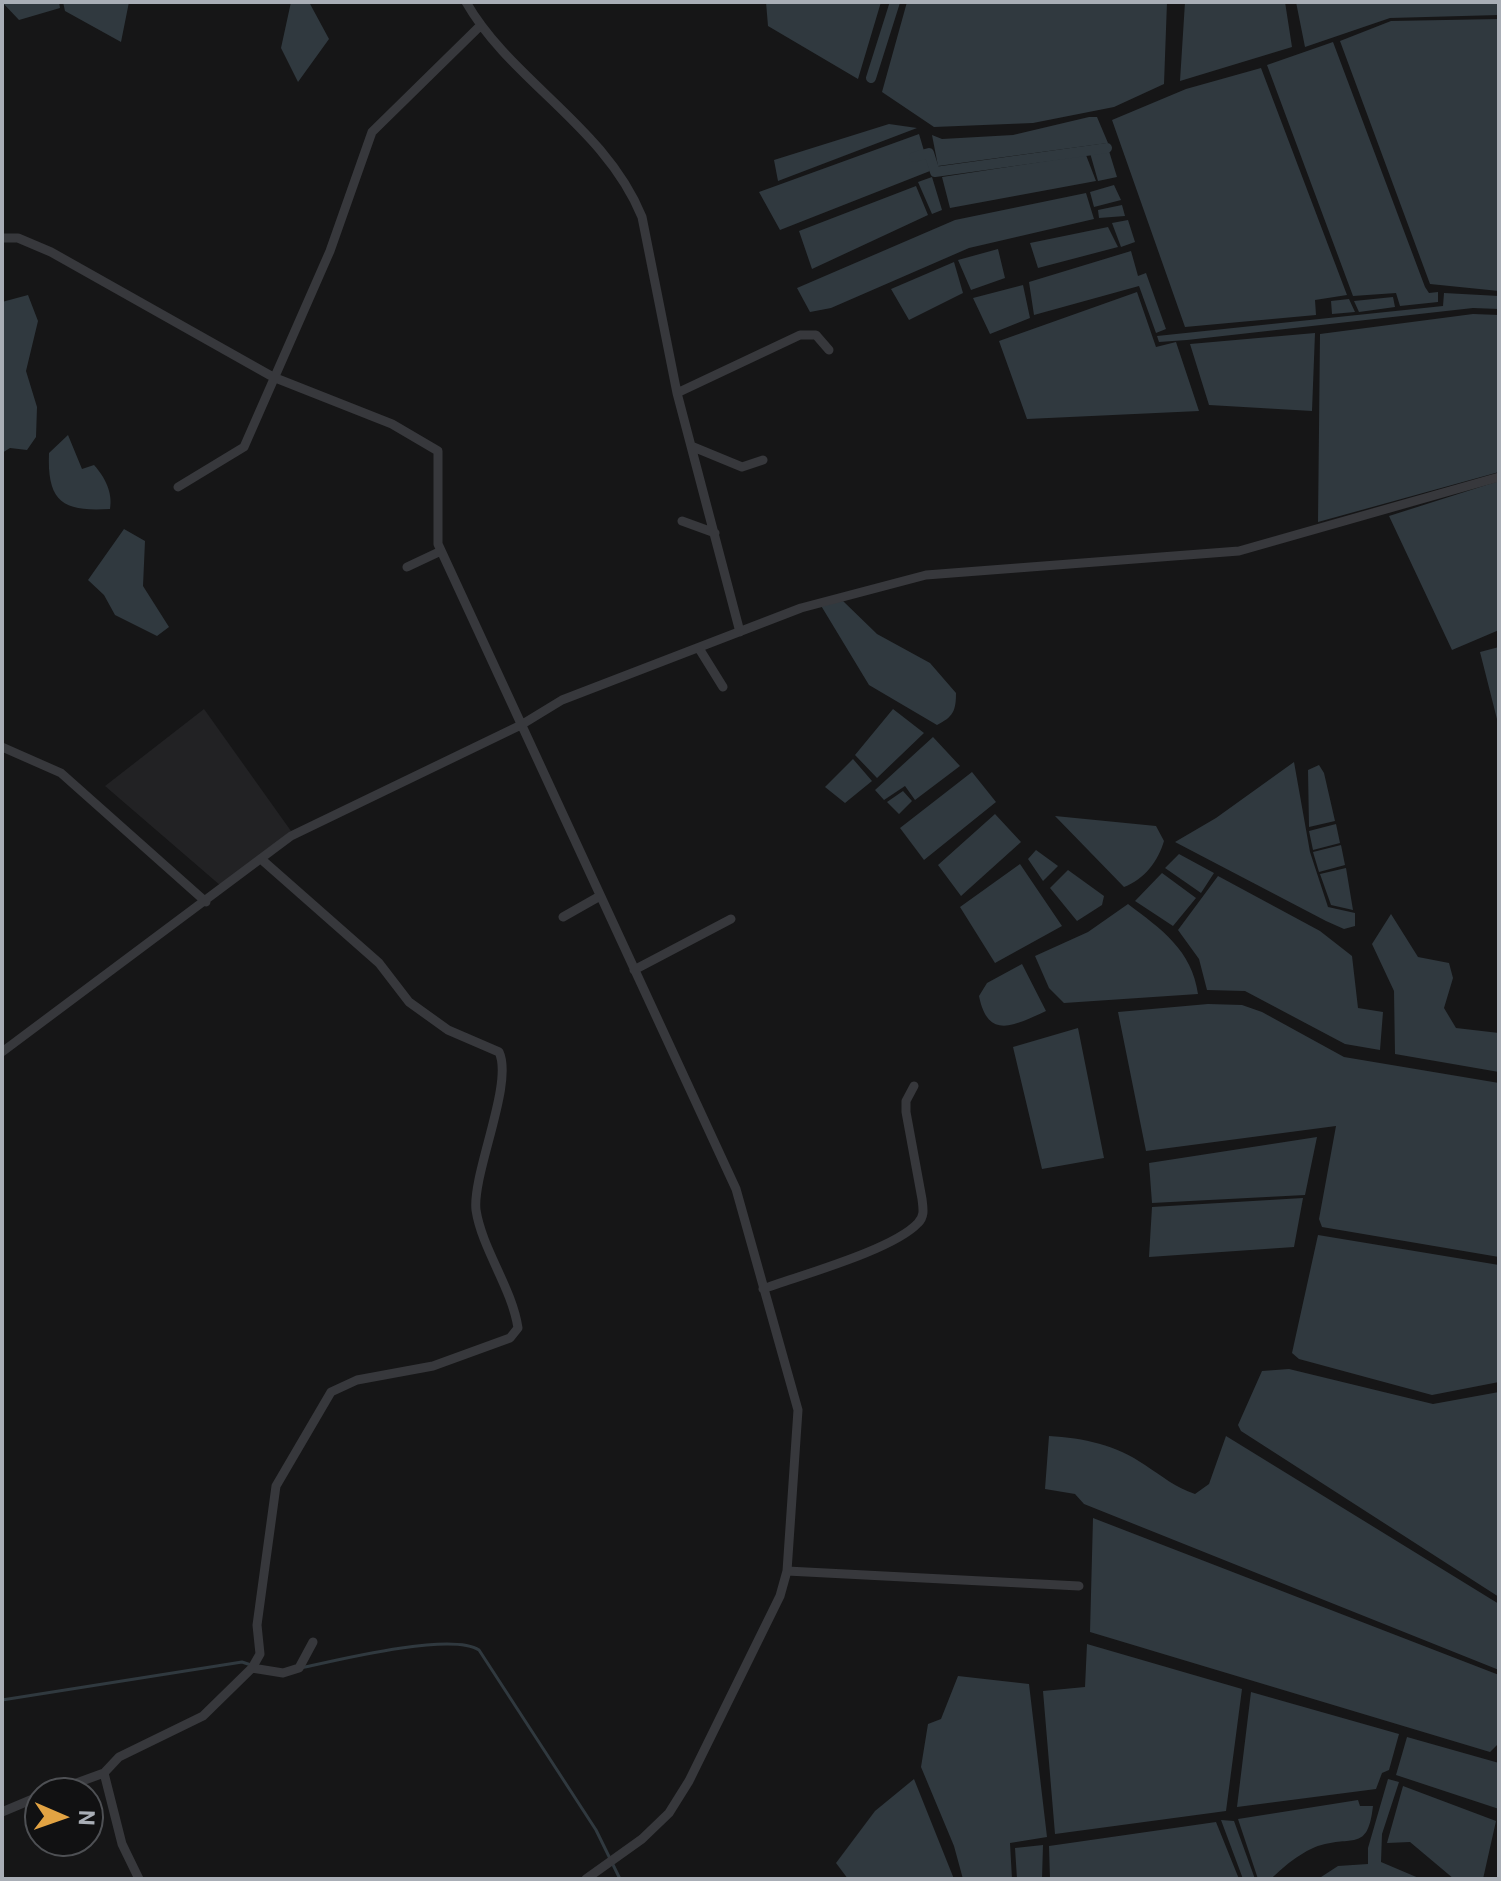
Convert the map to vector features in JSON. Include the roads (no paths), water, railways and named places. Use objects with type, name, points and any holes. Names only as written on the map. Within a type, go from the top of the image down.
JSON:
[{"type":"street","points":[[466,2],[480,26],[576,121],[631,190],[642,217],[660,294],[677,393],[740,632]]},
{"type":"street","points":[[178,487],[243,449],[330,251],[372,132],[480,26]]},
{"type":"street","points":[[2,238],[18,238],[51,252],[273,377],[392,424],[438,451],[436,537],[441,551],[736,1189],[798,1410],[787,1571],[780,1596],[689,1781],[669,1813],[642,1839],[586,1879]]},
{"type":"street","points":[[677,393],[800,335],[816,335],[829,350]]},
{"type":"street","points":[[691,446],[742,467],[763,460]]},
{"type":"street","points":[[2,1052],[291,836],[521,725],[562,700],[700,650],[801,608],[926,575],[1239,551],[1499,477]]},
{"type":"street","points":[[682,521],[715,533]]},
{"type":"street","points":[[407,567],[441,551]]},
{"type":"street","points":[[700,650],[723,687]]},
{"type":"street","points":[[2,747],[61,773],[206,902]]},
{"type":"street","points":[[93,1777],[104,1773],[119,1757],[203,1716],[252,1668],[260,1654],[257,1625],[276,1486],[331,1392],[357,1380],[433,1366],[510,1338],[518,1328],[476,1210],[502,1065],[499,1052],[448,1030],[409,1002],[379,963],[261,859]]},
{"type":"street","points":[[563,917],[600,896]]},
{"type":"street","points":[[634,970],[731,919]]},
{"type":"street","points":[[763,1289],[899,1238],[919,1222],[924,1212],[906,1112],[906,1101],[914,1086]]},
{"type":"street","points":[[787,1571],[1079,1586]]},
{"type":"street","points":[[252,1668],[283,1673],[299,1668],[313,1642]]},
{"type":"street","points":[[104,1773],[122,1844],[139,1879]]},
{"type":"street","points":[[2,1812],[24,1803]]},
{"type":"waterway","points":[[871,78],[895,2]]},
{"type":"waterway","points":[[914,157],[929,153],[935,172],[1107,148]]},
{"type":"waterway","points":[[301,1668],[420,1646],[465,1645],[479,1650],[596,1830],[620,1879]]},
{"type":"waterway","points":[[2,1700],[242,1662],[251,1665]]}]
